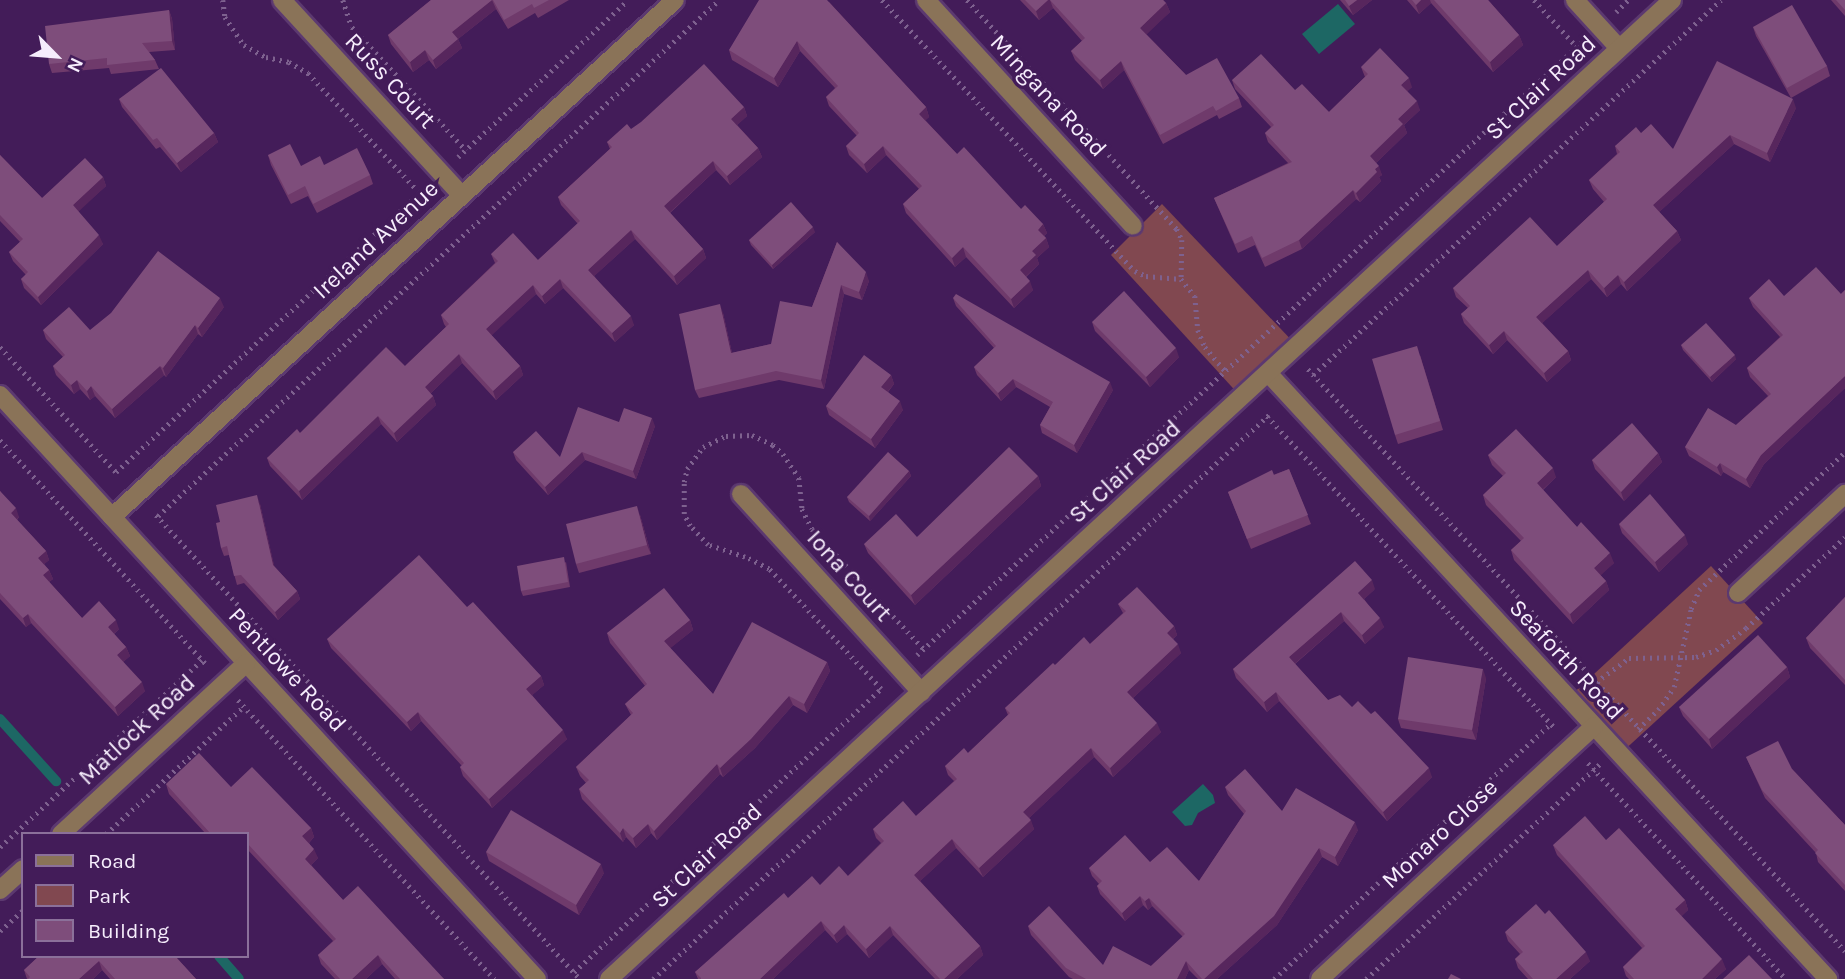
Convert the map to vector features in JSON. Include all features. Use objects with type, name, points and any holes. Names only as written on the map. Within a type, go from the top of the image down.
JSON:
[{"type":"street","name":"Russ Court","points":[[282,0],[461,195]]},
{"type":"street","name":"Ireland Avenue","points":[[112,517],[674,0]]},
{"type":"street","name":"Mingana Road","points":[[926,0],[1133,226]]},
{"type":"street","points":[[1575,0],[1619,48]]},
{"type":"street","name":"St Clair Road","points":[[609,979],[1672,0]]},
{"type":"street","name":"Seaforth Road","points":[[1269,374],[1828,979]]},
{"type":"street","name":"Pentlowe Road","points":[[0,396],[537,979]]},
{"type":"street","name":"Iona Court","points":[[741,494],[921,691]]},
{"type":"street","points":[[1738,593],[1845,494]]},
{"type":"street","name":"Matlock Road","points":[[63,832],[246,663]]},
{"type":"street","name":"Monaro Close","points":[[1320,979],[1594,726]]},
{"type":"street","points":[[0,890],[21,871]]},
{"type":"path","points":[[116,472],[422,191],[308,73],[289,62],[266,57],[244,45],[225,18],[223,0]]},
{"type":"path","points":[[343,0],[352,27],[466,150]]},
{"type":"path","points":[[457,157],[628,0]]},
{"type":"path","points":[[158,516],[719,0]]},
{"type":"path","points":[[967,0],[1177,229],[1182,240],[1181,279]]},
{"type":"path","points":[[1534,0],[1577,47]]},
{"type":"path","points":[[1618,0],[1622,5]]},
{"type":"path","points":[[1615,12],[1628,0]]},
{"type":"path","points":[[1307,380],[1721,0]]},
{"type":"path","points":[[917,655],[1583,42]]},
{"type":"path","points":[[0,347],[123,479]]},
{"type":"path","points":[[1307,368],[1845,951]]},
{"type":"path","points":[[1262,411],[1556,729]]},
{"type":"path","points":[[653,979],[1274,411]]},
{"type":"path","points":[[0,440],[208,666]]},
{"type":"path","points":[[151,509],[579,978]]},
{"type":"path","points":[[1591,687],[1629,658],[1696,657],[1716,650],[1746,628],[1845,537]]},
{"type":"path","points":[[0,847],[202,660]]},
{"type":"path","points":[[573,972],[884,686]]},
{"type":"path","points":[[238,699],[495,979]]},
{"type":"path","points":[[108,832],[244,706]]},
{"type":"path","points":[[1274,979],[1557,717]]},
{"type":"path","points":[[1587,763],[1786,979]]},
{"type":"path","points":[[1366,979],[1601,763]]},
{"type":"path","points":[[0,931],[21,912]]},
{"type":"green space","points":[[1162,204],[1298,347],[1242,398],[1111,255]]},
{"type":"green space","points":[[1711,566],[1763,623],[1620,754],[1568,698]]},
{"type":"shaded area","points":[[1338,4],[1355,24],[1319,54],[1302,34]]},
{"type":"shaded area","points":[[1203,784],[1213,795],[1215,803],[1198,813],[1192,825],[1185,826],[1172,812]]},
{"type":"building","points":[[431,0],[492,0],[452,32],[458,39],[433,60],[425,50],[410,62],[388,35]]},
{"type":"building","points":[[493,0],[549,0],[534,8],[532,4],[504,20]]},
{"type":"building","points":[[759,0],[827,0],[926,107],[919,114],[957,154],[964,147],[1021,209],[1025,205],[1043,224],[1038,230],[1046,238],[1032,251],[1036,255],[1020,270],[1030,281],[1011,299],[963,247],[952,258],[903,204],[922,186],[883,146],[864,164],[846,146],[859,133],[826,97],[838,86],[797,41],[774,78],[729,50]]},
{"type":"building","points":[[1025,0],[1048,0],[1036,11]]},
{"type":"building","points":[[1050,0],[1163,0],[1166,3],[1140,28],[1186,75],[1217,58],[1239,98],[1216,111],[1213,106],[1160,135],[1121,61],[1100,80],[1071,51],[1085,38]]},
{"type":"building","points":[[1345,0],[1357,0],[1349,6]]},
{"type":"building","points":[[1434,0],[1488,0],[1519,35],[1490,62]]},
{"type":"building","points":[[1836,0],[1845,0],[1845,10]]},
{"type":"building","points":[[1792,5],[1827,66],[1787,88],[1753,27]]},
{"type":"building","points":[[169,10],[172,41],[142,43],[155,60],[107,65],[107,58],[49,64],[45,26]]},
{"type":"building","points":[[1380,48],[1409,78],[1401,85],[1417,101],[1398,119],[1403,124],[1370,156],[1379,166],[1375,169],[1377,172],[1356,193],[1353,190],[1299,240],[1262,258],[1252,236],[1235,244],[1214,198],[1292,162],[1265,133],[1274,125],[1232,80],[1261,54],[1295,90],[1302,84],[1329,112],[1368,74],[1361,67]]},
{"type":"building","points":[[1717,61],[1793,99],[1767,153],[1730,135],[1653,205],[1677,231],[1624,282],[1618,275],[1604,288],[1588,270],[1536,317],[1568,351],[1544,373],[1504,331],[1489,345],[1461,314],[1470,306],[1453,288],[1530,217],[1557,246],[1607,199],[1589,180],[1620,152],[1615,146],[1636,127],[1641,133],[1651,124],[1673,149]]},
{"type":"building","points":[[704,64],[744,107],[731,119],[758,148],[727,176],[713,161],[664,206],[703,249],[674,276],[631,230],[588,270],[631,316],[612,333],[560,279],[542,296],[533,285],[486,329],[520,366],[493,391],[459,354],[425,387],[433,396],[394,433],[378,416],[299,491],[267,458],[297,429],[300,433],[386,347],[405,366],[449,324],[441,315],[498,261],[491,254],[513,233],[538,260],[580,221],[558,197],[612,147],[607,142],[627,124],[631,129],[641,122]]},
{"type":"building","points":[[161,68],[214,133],[177,163],[157,138],[153,140],[119,99]]},
{"type":"building","points":[[290,144],[301,166],[320,156],[324,165],[357,148],[370,175],[313,204],[305,186],[288,195],[268,155]]},
{"type":"building","points":[[0,155],[42,198],[85,158],[103,177],[73,205],[99,235],[38,297],[21,279],[28,272],[9,252],[23,239],[0,215]]},
{"type":"building","points":[[791,202],[813,227],[772,265],[749,240]]},
{"type":"building","points":[[837,242],[866,272],[859,292],[841,285],[821,380],[776,371],[695,390],[679,314],[720,304],[731,353],[771,344],[780,301],[812,307]]},
{"type":"building","points":[[158,251],[220,298],[198,328],[195,325],[163,368],[160,366],[112,409],[91,386],[87,391],[77,380],[71,385],[53,366],[65,355],[43,330],[69,307],[90,330],[111,313]]},
{"type":"building","points":[[1816,267],[1841,294],[1845,290],[1845,376],[1761,455],[1746,479],[1720,463],[1717,467],[1685,447],[1708,408],[1736,425],[1771,394],[1747,368],[1783,335],[1749,298],[1769,279],[1784,296]]},
{"type":"building","points":[[1124,291],[1176,348],[1146,377],[1092,322]]},
{"type":"building","points":[[956,294],[1110,382],[1074,445],[1040,425],[1053,402],[1013,379],[998,393],[974,367],[996,346],[953,298]]},
{"type":"building","points":[[1706,323],[1735,355],[1710,377],[1681,345]]},
{"type":"building","points":[[1417,346],[1440,421],[1395,435],[1372,359]]},
{"type":"building","points":[[864,355],[891,375],[881,387],[900,401],[871,439],[826,406]]},
{"type":"building","points":[[578,407],[619,422],[624,408],[652,418],[633,471],[582,452],[545,487],[513,452],[536,431],[560,457]]},
{"type":"building","points":[[1632,423],[1658,453],[1621,492],[1592,460]]},
{"type":"building","points":[[1516,429],[1553,468],[1537,483],[1577,527],[1581,522],[1610,553],[1594,568],[1606,581],[1570,614],[1511,550],[1524,538],[1483,495],[1506,473],[1488,455]]},
{"type":"building","points":[[1009,447],[1038,476],[911,595],[864,544],[896,514],[917,537]]},
{"type":"building","points":[[888,452],[909,471],[869,516],[847,497]]},
{"type":"building","points":[[1289,469],[1308,515],[1247,539],[1228,492],[1272,470],[1274,475]]},
{"type":"building","points":[[0,491],[16,508],[11,513],[46,551],[38,558],[49,570],[43,575],[82,618],[99,601],[116,620],[108,627],[126,647],[117,655],[142,682],[115,707],[28,614],[23,618],[0,593]]},
{"type":"building","points":[[1650,494],[1685,535],[1655,562],[1619,524]]},
{"type":"building","points":[[257,495],[273,565],[297,591],[275,612],[241,575],[234,576],[227,546],[221,548],[216,523],[220,522],[216,505]]},
{"type":"building","points":[[637,506],[647,545],[576,564],[566,524]]},
{"type":"building","points":[[419,555],[467,607],[473,602],[541,676],[526,689],[563,730],[489,799],[460,767],[464,763],[418,712],[407,722],[327,639]]},
{"type":"building","points":[[564,557],[568,582],[521,591],[517,566]]},
{"type":"building","points":[[1355,561],[1372,580],[1358,593],[1380,618],[1362,635],[1341,612],[1289,657],[1328,700],[1340,695],[1352,707],[1358,701],[1371,714],[1375,711],[1429,768],[1383,812],[1276,692],[1264,702],[1233,669]]},
{"type":"building","points":[[1137,587],[1174,626],[1167,633],[1178,644],[1127,692],[1157,723],[1110,768],[1091,748],[1023,812],[1031,820],[979,868],[952,839],[914,875],[980,946],[944,979],[940,979],[890,926],[866,949],[844,925],[834,935],[821,921],[760,979],[701,979],[695,972],[784,893],[788,898],[812,876],[820,885],[839,866],[848,876],[884,841],[873,829],[903,801],[916,816],[957,779],[945,766],[964,748],[968,753],[1010,713],[1005,708],[1053,663],[1055,665],[1084,637],[1090,644],[1126,611],[1118,604]]},
{"type":"building","points":[[664,588],[690,620],[664,641],[713,694],[752,622],[827,662],[804,704],[789,696],[751,739],[720,768],[717,764],[654,831],[648,824],[633,838],[623,828],[620,833],[579,789],[589,780],[576,767],[633,713],[625,704],[647,684],[607,633]]},
{"type":"building","points":[[1845,597],[1845,680],[1806,638]]},
{"type":"building","points":[[1758,635],[1787,667],[1709,739],[1679,707]]},
{"type":"building","points":[[1408,657],[1483,669],[1472,730],[1398,719]]},
{"type":"building","points":[[1778,741],[1792,769],[1845,825],[1845,885],[1815,853],[1818,850],[1762,790],[1746,757]]},
{"type":"building","points":[[199,753],[231,787],[252,767],[311,828],[302,836],[314,849],[305,859],[343,900],[358,886],[444,979],[400,979],[378,955],[352,979],[340,979],[318,955],[336,939],[248,844],[248,832],[209,832],[166,784]]},
{"type":"building","points":[[1245,769],[1282,811],[1296,788],[1355,822],[1335,857],[1319,848],[1274,916],[1204,979],[1186,961],[1177,979],[1086,979],[1066,968],[1028,926],[1049,906],[1103,965],[1113,946],[1151,966],[1185,934],[1149,898],[1145,901],[1140,896],[1122,913],[1097,886],[1102,881],[1089,868],[1125,835],[1150,862],[1167,847],[1199,881],[1246,811],[1225,787]]},
{"type":"building","points":[[511,810],[601,864],[576,905],[486,852]]},
{"type":"building","points":[[1585,816],[1606,840],[1619,828],[1685,900],[1675,909],[1722,959],[1702,979],[1634,979],[1623,967],[1645,946],[1553,845]]},
{"type":"building","points":[[1536,904],[1545,914],[1549,910],[1586,952],[1556,979],[1533,979],[1515,959],[1523,952],[1505,932]]},
{"type":"building","points":[[1749,955],[1772,979],[1723,979]]},
{"type":"building","points":[[37,958],[177,958],[196,979],[115,979],[99,961],[79,979],[28,979],[30,977],[24,970]]},
{"type":"building","points":[[1451,974],[1461,979],[1448,979]]},
{"type":"waterway","points":[[0,719],[56,781]]},
{"type":"waterway","points":[[221,958],[239,979]]}]
